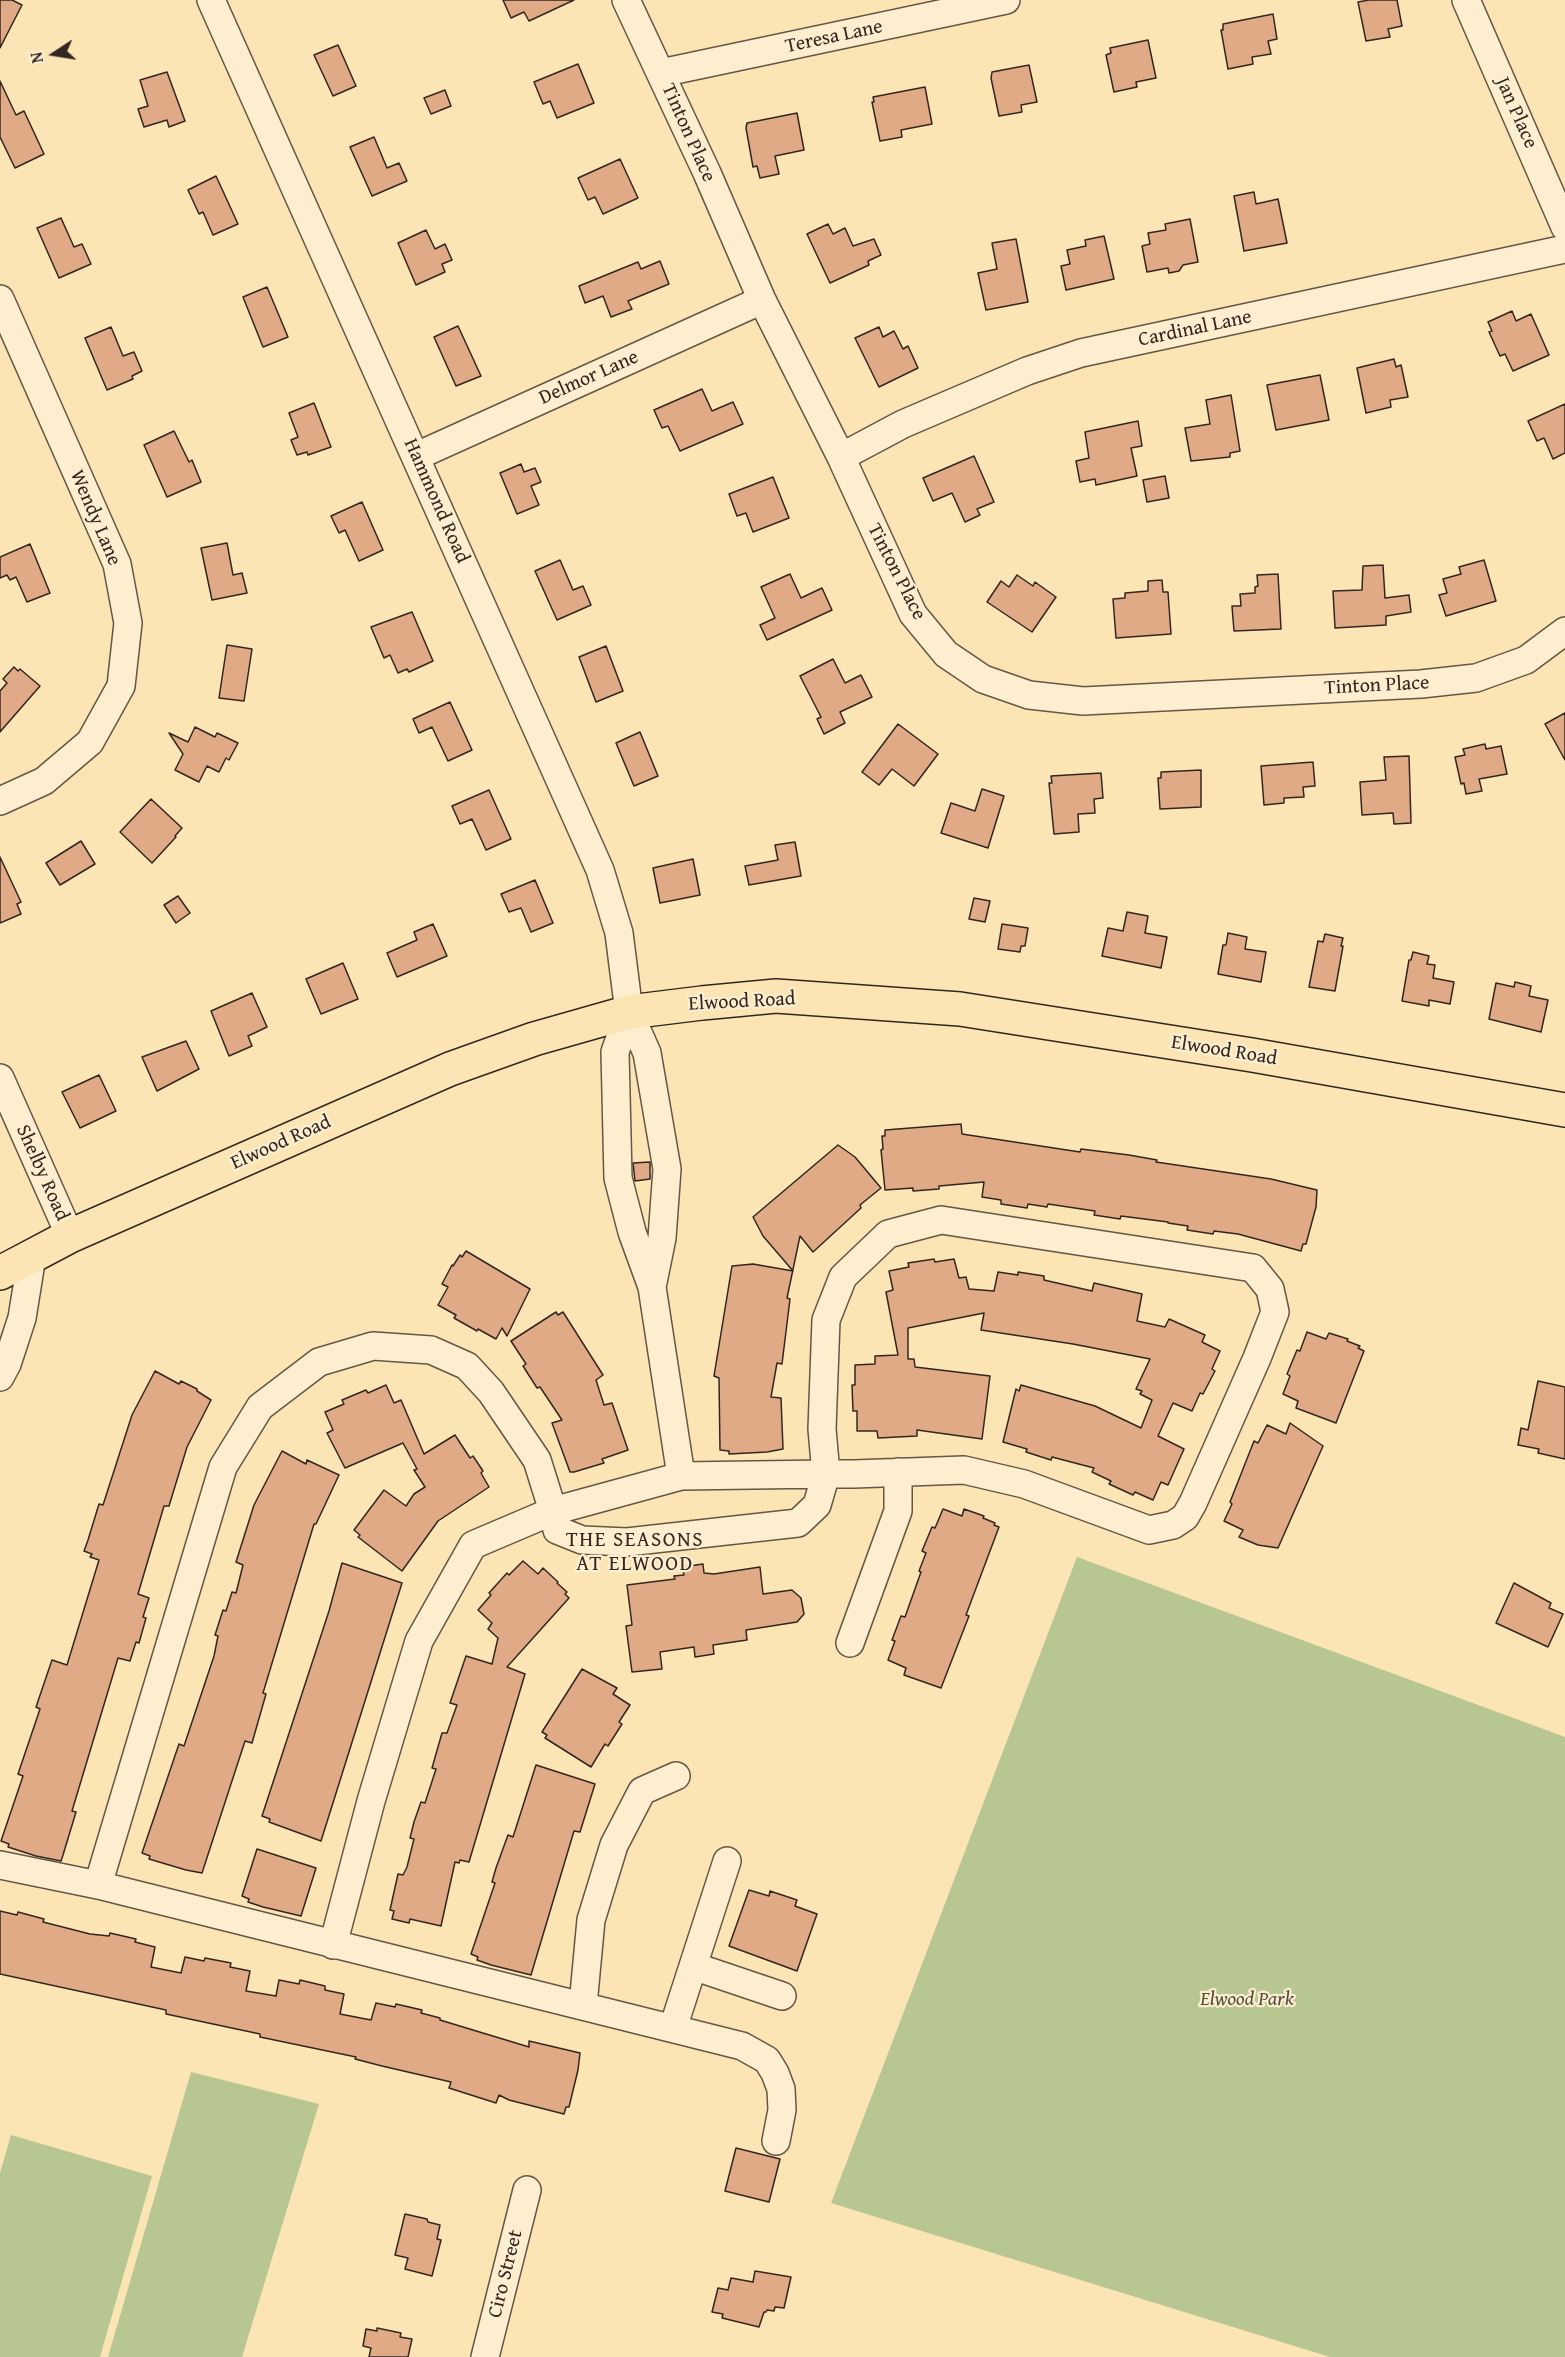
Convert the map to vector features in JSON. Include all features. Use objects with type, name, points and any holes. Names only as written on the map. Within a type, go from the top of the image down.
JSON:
[{"type":"main road","name":"Elwood Road","points":[[0,1273],[70,1236],[450,1070],[534,1039],[629,1012],[776,996],[960,1009],[1252,1055],[1565,1110]]},
{"type":"street","name":"Hammond Road","points":[[211,0],[417,456],[600,870],[619,933],[629,1012]]},
{"type":"street","name":"Tinton Place","points":[[626,0],[762,300],[841,457],[913,614],[946,654],[983,679],[1029,695],[1083,701],[1420,684],[1476,678],[1526,660],[1565,631]]},
{"type":"street","name":"Teresa Lane","points":[[661,74],[1006,0]]},
{"type":"street","name":"Jan Place","points":[[1466,0],[1565,227]]},
{"type":"street","name":"Cardinal Lane","points":[[841,457],[903,424],[1006,380],[1081,354],[1565,249]]},
{"type":"street","name":"Wendy Lane","points":[[0,299],[117,564],[128,623],[121,686],[90,742],[44,781],[0,801]]},
{"type":"street","name":"Delmor Lane","points":[[417,456],[762,300]]},
{"type":"street","points":[[629,1012],[615,1052],[618,1178],[632,1232],[652,1287],[681,1476]]},
{"type":"street","points":[[629,1012],[647,1053],[667,1169],[662,1238],[652,1287]]},
{"type":"street","name":"Shelby Road","points":[[0,1078],[70,1236]]},
{"type":"street","points":[[98,1885],[222,1467],[260,1407],[319,1362],[373,1346],[431,1350],[467,1366],[491,1392],[537,1460],[553,1511],[557,1530],[582,1540],[627,1542],[798,1523],[817,1505],[826,1474],[822,1429],[826,1320],[843,1277],[888,1234],[941,1220],[1253,1268],[1270,1289],[1275,1312],[1257,1358],[1193,1503],[1185,1516],[1173,1525],[1149,1530],[1024,1484],[964,1470],[826,1474],[681,1476],[553,1511],[473,1545],[419,1641],[371,1801],[333,1945]]},
{"type":"street","points":[[0,1377],[7,1364],[22,1318],[32,1256]]},
{"type":"street","points":[[850,1643],[898,1511],[898,1472]]},
{"type":"street","points":[[583,2005],[591,1920],[614,1845],[642,1791],[676,1776]]},
{"type":"street","points":[[673,2028],[727,1861]]},
{"type":"street","points":[[4,1866],[98,1885],[742,2046],[767,2060],[781,2089],[782,2110],[776,2141]]},
{"type":"street","points":[[693,1966],[782,1996]]},
{"type":"street","name":"Ciro Street","points":[[485,2357],[527,2190]]},
{"type":"green space","name":"Elwood Park","points":[[1077,1557],[1565,1737],[1565,2357],[1330,2357],[831,2203]]},
{"type":"green space","points":[[191,2072],[319,2104],[242,2357],[108,2357]]},
{"type":"green space","points":[[11,2135],[152,2176],[100,2357],[0,2357],[0,2173]]},
{"type":"building","points":[[0,0],[12,0],[22,5],[0,48]]},
{"type":"building","points":[[503,0],[574,0],[529,21],[524,12],[511,18]]},
{"type":"building","points":[[1397,0],[1402,26],[1388,29],[1390,37],[1366,41],[1358,2]]},
{"type":"building","points":[[1273,14],[1277,39],[1268,41],[1271,54],[1252,57],[1253,64],[1228,69],[1221,30],[1223,30],[1223,24]]},
{"type":"building","points":[[1148,40],[1156,78],[1136,82],[1137,87],[1114,92],[1106,55],[1111,53],[1110,48]]},
{"type":"building","points":[[338,45],[356,86],[333,96],[314,55]]},
{"type":"building","points":[[578,64],[594,103],[557,118],[550,101],[543,104],[534,82]]},
{"type":"building","points":[[1029,65],[1037,102],[1021,105],[1022,112],[999,116],[991,78],[992,72]]},
{"type":"building","points":[[167,72],[185,121],[169,127],[167,120],[144,127],[138,109],[148,106],[140,80]]},
{"type":"building","points":[[0,81],[16,115],[24,111],[44,154],[15,168],[0,137]]},
{"type":"building","points":[[925,87],[932,124],[901,130],[902,137],[880,141],[873,97]]},
{"type":"building","points":[[445,90],[451,106],[431,114],[424,98]]},
{"type":"building","points":[[797,113],[804,150],[775,156],[779,174],[760,178],[757,166],[753,167],[747,123]]},
{"type":"building","points":[[374,137],[387,168],[399,163],[407,181],[372,196],[350,147]]},
{"type":"building","points":[[620,159],[638,198],[603,214],[595,197],[588,200],[578,178]]},
{"type":"building","points":[[216,176],[238,224],[213,235],[203,212],[199,214],[188,190]]},
{"type":"building","points":[[1254,192],[1256,204],[1278,199],[1287,243],[1244,251],[1234,196]]},
{"type":"building","points":[[61,218],[74,247],[82,244],[91,264],[59,278],[37,228]]},
{"type":"building","points":[[1190,219],[1198,262],[1183,265],[1179,271],[1169,273],[1168,268],[1147,272],[1142,246],[1150,244],[1148,233],[1166,230],[1165,224]]},
{"type":"building","points":[[828,224],[833,234],[845,228],[853,246],[874,239],[881,255],[868,261],[869,265],[830,283],[807,234]]},
{"type":"building","points":[[426,230],[435,249],[445,244],[452,260],[442,264],[445,272],[416,285],[398,243]]},
{"type":"building","points":[[1104,236],[1114,279],[1066,290],[1061,266],[1070,264],[1067,250],[1086,246],[1085,240]]},
{"type":"building","points":[[1016,239],[1028,302],[986,310],[978,273],[997,269],[992,243]]},
{"type":"building","points":[[660,261],[669,284],[628,301],[632,309],[611,317],[603,296],[585,303],[579,286],[638,262],[641,269]]},
{"type":"building","points":[[267,287],[288,337],[263,347],[243,297]]},
{"type":"building","points":[[1512,311],[1516,321],[1531,314],[1549,355],[1513,371],[1505,354],[1500,356],[1489,332],[1492,331],[1488,322]]},
{"type":"building","points":[[458,326],[481,376],[456,386],[434,337]]},
{"type":"building","points":[[111,327],[123,356],[134,352],[142,371],[132,376],[133,379],[107,390],[85,338]]},
{"type":"building","points":[[879,327],[883,337],[894,331],[903,349],[908,346],[918,368],[879,387],[855,338]]},
{"type":"building","points":[[1394,359],[1396,367],[1401,365],[1408,397],[1390,400],[1391,407],[1366,413],[1357,368]]},
{"type":"building","points":[[1320,375],[1329,420],[1276,430],[1267,385]]},
{"type":"building","points":[[702,389],[712,411],[733,402],[743,424],[680,451],[668,426],[662,428],[654,410]]},
{"type":"building","points":[[1231,395],[1240,451],[1230,453],[1230,457],[1191,461],[1185,428],[1210,424],[1206,400]]},
{"type":"building","points":[[314,403],[331,447],[308,455],[307,452],[297,455],[291,440],[298,437],[289,413]]},
{"type":"building","points":[[1565,404],[1565,453],[1553,459],[1544,438],[1537,441],[1528,421]]},
{"type":"building","points":[[1138,421],[1142,446],[1131,448],[1137,476],[1096,485],[1095,479],[1080,482],[1076,461],[1089,458],[1085,432]]},
{"type":"building","points":[[174,431],[189,462],[192,460],[201,482],[167,497],[144,445]]},
{"type":"building","points":[[974,456],[994,502],[977,509],[980,515],[965,522],[952,493],[933,501],[923,478]]},
{"type":"building","points":[[521,464],[524,472],[535,468],[541,482],[531,486],[539,505],[517,514],[500,473]]},
{"type":"building","points":[[1165,476],[1169,498],[1147,502],[1143,480]]},
{"type":"building","points":[[773,477],[789,518],[753,532],[746,513],[737,516],[729,494]]},
{"type":"building","points":[[362,502],[383,550],[359,561],[345,530],[339,533],[331,516]]},
{"type":"building","points":[[227,543],[233,575],[242,573],[247,593],[212,600],[201,548]]},
{"type":"building","points":[[30,544],[50,593],[27,602],[16,577],[10,580],[7,575],[0,578],[0,557]]},
{"type":"building","points":[[560,560],[573,590],[583,586],[591,605],[557,620],[535,571]]},
{"type":"building","points":[[1484,560],[1496,601],[1446,616],[1439,595],[1447,593],[1443,579],[1461,574],[1459,567]]},
{"type":"building","points":[[1383,565],[1385,598],[1409,595],[1411,612],[1386,616],[1386,625],[1335,628],[1333,591],[1362,590],[1363,566]]},
{"type":"building","points":[[790,574],[801,598],[822,588],[832,610],[767,640],[760,625],[775,618],[761,587]]},
{"type":"building","points":[[1278,574],[1281,629],[1234,631],[1232,606],[1241,606],[1240,594],[1255,593],[1255,587],[1258,586],[1257,575]]},
{"type":"building","points":[[1017,575],[1033,586],[1035,582],[1056,597],[1032,632],[987,602],[1001,581],[1009,587]]},
{"type":"building","points":[[1162,580],[1163,592],[1168,592],[1171,634],[1116,638],[1113,599],[1125,598],[1125,593],[1148,591],[1148,581]]},
{"type":"building","points":[[412,612],[433,661],[409,672],[407,669],[398,673],[390,655],[384,658],[371,627]]},
{"type":"building","points":[[227,645],[252,649],[244,701],[219,698]]},
{"type":"building","points":[[606,646],[623,691],[596,702],[579,657]]},
{"type":"building","points":[[833,659],[845,683],[861,675],[872,697],[840,712],[845,723],[824,734],[817,719],[821,717],[800,676]]},
{"type":"building","points":[[14,667],[18,671],[20,669],[40,686],[0,732],[0,691],[7,683],[3,679]]},
{"type":"building","points":[[450,702],[472,750],[448,761],[432,727],[419,733],[413,719]]},
{"type":"building","points":[[1565,713],[1565,760],[1545,724]]},
{"type":"building","points":[[898,724],[938,754],[914,786],[892,769],[879,785],[862,772]]},
{"type":"building","points":[[195,727],[215,737],[217,733],[238,743],[229,760],[226,758],[219,772],[207,766],[199,782],[175,770],[183,754],[169,733],[188,742]]},
{"type":"building","points":[[640,732],[658,776],[634,786],[616,743]]},
{"type":"building","points":[[1485,744],[1486,749],[1501,746],[1507,774],[1479,779],[1482,791],[1466,794],[1464,783],[1461,784],[1455,757],[1465,755],[1463,749]]},
{"type":"building","points":[[1409,756],[1411,823],[1394,824],[1393,813],[1362,815],[1360,782],[1386,780],[1384,757]]},
{"type":"building","points":[[1313,762],[1315,786],[1303,787],[1304,797],[1284,798],[1284,803],[1264,805],[1261,766]]},
{"type":"building","points":[[1201,770],[1201,807],[1160,809],[1158,778],[1161,778],[1161,772]]},
{"type":"building","points":[[1101,773],[1103,798],[1094,799],[1095,813],[1078,814],[1079,832],[1054,834],[1049,783],[1052,783],[1051,776]]},
{"type":"building","points":[[982,789],[1004,796],[988,848],[941,833],[951,803],[975,811]]},
{"type":"building","points":[[489,790],[511,839],[486,850],[472,819],[460,824],[452,806]]},
{"type":"building","points":[[151,799],[182,828],[152,863],[120,832]]},
{"type":"building","points":[[81,841],[95,864],[60,885],[46,863]]},
{"type":"building","points":[[795,842],[801,876],[749,885],[745,866],[778,860],[775,845]]},
{"type":"building","points":[[0,857],[21,902],[17,904],[21,914],[0,923]]},
{"type":"building","points":[[693,859],[700,895],[660,903],[653,868]]},
{"type":"building","points":[[535,880],[553,923],[531,932],[521,908],[509,912],[501,894]]},
{"type":"building","points":[[178,896],[190,913],[176,923],[164,905]]},
{"type":"building","points":[[974,898],[990,901],[985,922],[969,919]]},
{"type":"building","points":[[1127,912],[1148,916],[1145,933],[1167,937],[1161,968],[1102,956],[1108,928],[1123,931]]},
{"type":"building","points":[[433,924],[447,956],[397,977],[387,953],[417,940],[414,932]]},
{"type":"building","points":[[1002,924],[1028,928],[1025,946],[1021,946],[1020,952],[998,949]]},
{"type":"building","points":[[1228,933],[1247,937],[1245,949],[1266,952],[1261,982],[1218,974],[1223,945],[1226,945]]},
{"type":"building","points":[[1325,934],[1343,938],[1335,991],[1309,987],[1318,941],[1323,942]]},
{"type":"building","points":[[1413,952],[1429,956],[1427,964],[1435,965],[1433,978],[1454,982],[1450,1004],[1429,1000],[1429,1006],[1402,1001],[1409,960]]},
{"type":"building","points":[[343,963],[358,999],[321,1014],[306,979]]},
{"type":"building","points":[[1515,982],[1531,986],[1529,996],[1548,1000],[1541,1032],[1489,1019],[1496,983],[1514,987]]},
{"type":"building","points":[[252,993],[267,1027],[248,1036],[252,1046],[229,1056],[211,1011]]},
{"type":"building","points":[[186,1041],[199,1069],[157,1091],[142,1057]]},
{"type":"building","points":[[99,1075],[116,1111],[80,1128],[62,1092]]},
{"type":"building","points":[[961,1124],[962,1134],[1080,1152],[1081,1149],[1129,1155],[1157,1160],[1156,1162],[1271,1179],[1317,1190],[1316,1207],[1306,1244],[1303,1244],[1301,1251],[1238,1234],[1214,1231],[1213,1234],[1187,1230],[1188,1226],[1168,1222],[1121,1216],[1120,1219],[1094,1215],[1095,1211],[1048,1204],[1047,1207],[1028,1204],[1027,1208],[1001,1204],[1001,1200],[982,1197],[984,1182],[939,1186],[939,1189],[885,1190],[881,1150],[885,1130]]},
{"type":"building","points":[[838,1145],[855,1157],[881,1188],[860,1205],[861,1208],[813,1252],[800,1236],[793,1271],[763,1236],[753,1217]]},
{"type":"building","points":[[650,1162],[650,1179],[635,1181],[633,1163]]},
{"type":"building","points":[[466,1251],[530,1289],[507,1336],[502,1328],[496,1339],[478,1329],[477,1331],[454,1318],[456,1315],[438,1305],[448,1287],[442,1284],[452,1265]]},
{"type":"building","points":[[934,1259],[935,1262],[954,1259],[959,1278],[966,1277],[969,1289],[994,1291],[998,1272],[1018,1275],[1018,1272],[1044,1276],[1044,1280],[1092,1291],[1094,1283],[1142,1294],[1137,1321],[1165,1327],[1169,1319],[1205,1335],[1202,1342],[1220,1351],[1212,1369],[1215,1371],[1203,1394],[1200,1393],[1192,1411],[1173,1403],[1158,1436],[1184,1449],[1168,1485],[1161,1482],[1153,1500],[1135,1492],[1133,1495],[1109,1484],[1111,1481],[1092,1472],[1094,1468],[1052,1457],[1051,1460],[1026,1452],[1027,1449],[1003,1442],[1016,1389],[1019,1391],[1021,1385],[1095,1406],[1141,1428],[1152,1400],[1140,1394],[1142,1391],[1136,1389],[1150,1359],[981,1330],[984,1313],[908,1328],[908,1359],[914,1359],[915,1367],[990,1376],[982,1439],[917,1430],[917,1436],[878,1438],[877,1431],[857,1431],[857,1411],[853,1411],[852,1385],[855,1385],[855,1365],[875,1364],[875,1356],[898,1355],[886,1292],[893,1290],[889,1271],[909,1267],[908,1263]]},
{"type":"building","points":[[753,1264],[793,1271],[787,1298],[790,1299],[782,1364],[777,1363],[771,1397],[781,1398],[783,1449],[729,1454],[729,1451],[720,1450],[719,1378],[714,1376],[732,1266]]},
{"type":"building","points":[[556,1312],[558,1315],[563,1312],[603,1375],[596,1380],[604,1405],[612,1403],[628,1450],[602,1459],[604,1463],[574,1472],[570,1472],[552,1423],[562,1420],[540,1387],[537,1388],[523,1366],[526,1364],[511,1341]]},
{"type":"building","points":[[1307,1332],[1326,1339],[1329,1333],[1348,1339],[1347,1341],[1360,1346],[1358,1348],[1364,1351],[1336,1423],[1296,1408],[1298,1401],[1283,1394],[1290,1376],[1287,1374],[1297,1350],[1300,1351]]},
{"type":"building","points":[[155,1371],[179,1384],[181,1381],[197,1389],[211,1400],[187,1447],[169,1506],[164,1506],[138,1594],[149,1598],[139,1643],[136,1642],[130,1661],[118,1658],[72,1811],[76,1812],[61,1861],[36,1856],[8,1847],[9,1844],[1,1841],[23,1776],[18,1774],[40,1709],[36,1707],[52,1660],[67,1665],[99,1560],[90,1557],[92,1554],[84,1551],[99,1504],[103,1505],[132,1415]]},
{"type":"building","points":[[1538,1381],[1565,1387],[1565,1459],[1538,1453],[1539,1449],[1518,1445],[1521,1428],[1528,1430]]},
{"type":"building","points":[[386,1385],[394,1403],[401,1400],[424,1454],[455,1435],[470,1458],[473,1456],[483,1471],[481,1473],[489,1487],[438,1521],[402,1571],[358,1537],[360,1535],[354,1530],[384,1490],[406,1506],[414,1494],[425,1487],[414,1470],[417,1469],[403,1443],[345,1468],[327,1433],[333,1430],[325,1412],[344,1404],[342,1400]]},
{"type":"building","points":[[1290,1423],[1323,1446],[1278,1548],[1258,1545],[1239,1537],[1243,1530],[1224,1521],[1254,1441],[1258,1443],[1267,1425],[1286,1434]]},
{"type":"building","points":[[282,1451],[306,1464],[307,1460],[339,1475],[314,1524],[263,1693],[266,1694],[252,1743],[245,1741],[202,1873],[186,1870],[149,1859],[150,1856],[142,1853],[179,1744],[184,1746],[214,1656],[218,1636],[215,1635],[223,1610],[226,1611],[232,1592],[236,1593],[243,1565],[236,1562],[254,1505]]},
{"type":"building","points":[[943,1509],[962,1516],[964,1509],[984,1516],[983,1518],[999,1527],[966,1615],[969,1616],[941,1688],[904,1675],[906,1668],[888,1660],[895,1641],[892,1640],[901,1616],[905,1617],[921,1572],[919,1571],[926,1553],[922,1551]]},
{"type":"building","points":[[523,1561],[538,1574],[543,1568],[567,1592],[565,1594],[569,1598],[507,1667],[525,1674],[469,1862],[460,1860],[459,1863],[455,1862],[441,1926],[410,1919],[409,1923],[392,1919],[394,1911],[390,1910],[398,1874],[403,1875],[407,1867],[414,1839],[410,1838],[414,1822],[421,1802],[425,1803],[436,1769],[432,1768],[442,1733],[447,1733],[457,1705],[450,1703],[466,1656],[492,1664],[498,1638],[488,1629],[492,1623],[478,1610],[491,1595],[489,1593],[507,1573],[509,1575]]},
{"type":"building","points":[[342,1563],[402,1583],[321,1841],[269,1822],[270,1819],[262,1816],[329,1611]]},
{"type":"building","points":[[703,1564],[704,1573],[714,1574],[760,1567],[763,1594],[792,1590],[801,1598],[804,1614],[797,1622],[746,1630],[747,1640],[713,1645],[714,1654],[695,1657],[694,1647],[660,1652],[662,1669],[632,1672],[626,1626],[632,1625],[627,1585],[675,1579],[674,1576],[684,1575],[682,1567]]},
{"type":"building","points":[[1514,1583],[1551,1603],[1549,1608],[1563,1614],[1548,1647],[1496,1623]]},
{"type":"building","points":[[582,1669],[617,1688],[613,1694],[630,1705],[619,1722],[622,1724],[608,1746],[605,1744],[591,1767],[545,1738],[547,1735],[542,1732]]},
{"type":"building","points":[[536,1765],[595,1784],[580,1832],[574,1831],[531,1975],[491,1965],[477,1960],[478,1957],[471,1954],[495,1883],[492,1882],[496,1868],[508,1835],[513,1837]]},
{"type":"building","points":[[257,1849],[316,1868],[301,1916],[248,1902],[249,1899],[242,1896]]},
{"type":"building","points":[[749,1890],[769,1896],[770,1891],[797,1900],[795,1906],[817,1914],[797,1971],[729,1946]]},
{"type":"building","points":[[0,1911],[17,1915],[18,1912],[44,1919],[43,1922],[90,1934],[109,1936],[110,1933],[136,1939],[135,1942],[155,1947],[151,1967],[181,1973],[185,1957],[231,1963],[230,1967],[250,1971],[246,1991],[276,1996],[279,1980],[299,1984],[300,1980],[325,1986],[325,1990],[344,1994],[340,2014],[371,2020],[376,2003],[395,2007],[396,2004],[422,2010],[421,2013],[440,2018],[440,2020],[529,2047],[529,2041],[580,2053],[569,2107],[566,2107],[564,2114],[509,2100],[499,2095],[496,2103],[449,2088],[451,2082],[355,2059],[356,2057],[166,2014],[166,2010],[0,1974]]},
{"type":"building","points":[[736,2148],[780,2159],[769,2202],[725,2191]]},
{"type":"building","points":[[405,2214],[427,2219],[428,2222],[440,2225],[437,2239],[441,2240],[432,2276],[405,2269],[408,2258],[395,2255]]},
{"type":"building","points":[[755,2271],[791,2277],[784,2308],[775,2307],[774,2311],[764,2312],[759,2327],[722,2318],[723,2314],[712,2312],[718,2288],[728,2290],[731,2278],[753,2282]]},
{"type":"building","points":[[377,2328],[401,2333],[400,2337],[412,2339],[408,2357],[369,2357],[371,2348],[363,2346],[366,2329],[377,2331]]},
{"type":"district","name":"THE SEASONS AT ELWOOD","points":[[635,1553]]}]
